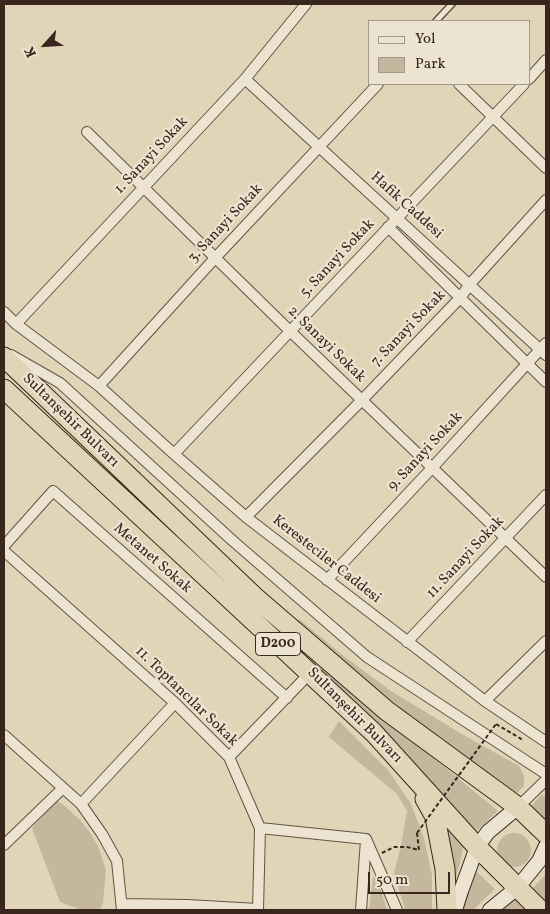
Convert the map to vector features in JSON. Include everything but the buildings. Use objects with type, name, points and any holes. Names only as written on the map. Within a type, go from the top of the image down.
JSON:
[{"type":"highway","name":"Sultanşehir Bulvarı","points":[[4,357],[263,604],[387,711],[518,807],[546,834]]},
{"type":"highway","name":"Sultanşehir Bulvarı","points":[[4,389],[374,732],[478,847],[540,910]]},
{"type":"highway","points":[[406,768],[436,816],[446,869],[447,910]]},
{"type":"street","name":"1. Sanayi Sokak","points":[[16,324],[245,79],[306,4]]},
{"type":"street","points":[[530,77],[546,60]]},
{"type":"street","name":"Hafik Caddesi","points":[[245,79],[396,218],[544,349]]},
{"type":"street","name":"3. Sanayi Sokak","points":[[99,386],[216,257],[377,85]]},
{"type":"street","points":[[460,85],[546,168]]},
{"type":"street","name":"5. Sanayi Sokak","points":[[174,454],[523,85]]},
{"type":"street","name":"2. Sanayi Sokak","points":[[87,132],[290,331],[546,577]]},
{"type":"street","name":"7. Sanayi Sokak","points":[[246,517],[460,298],[470,284],[546,200]]},
{"type":"street","name":"Hafik Caddesi","points":[[388,227],[546,382]]},
{"type":"street","name":"Keresteciler Caddesi","points":[[4,312],[16,324],[99,386],[246,517],[485,701],[546,742]]},
{"type":"street","name":"9. Sanayi Sokak","points":[[327,580],[527,364],[544,349]]},
{"type":"street","points":[[4,351],[60,383],[233,541],[367,657],[546,774]]},
{"type":"street","name":"Metanet Sokak","points":[[4,546],[53,491],[287,698]]},
{"type":"street","name":"11. Sanayi Sokak","points":[[407,642],[546,495]]},
{"type":"street","name":"11. Toptancılar Sokak","points":[[4,551],[175,703],[229,757],[260,828],[258,910]]},
{"type":"street","points":[[485,701],[546,641]]},
{"type":"street","points":[[229,757],[310,674]]},
{"type":"street","points":[[81,804],[175,703]]},
{"type":"street","points":[[4,735],[81,804],[102,834],[117,861],[122,907],[258,910]]},
{"type":"street","points":[[455,910],[478,847],[488,832],[546,780]]},
{"type":"street","points":[[4,845],[63,788]]},
{"type":"street","points":[[260,828],[366,840]]},
{"type":"street","points":[[366,840],[397,910]]},
{"type":"street","points":[[360,910],[366,840]]},
{"type":"street","points":[[490,910],[518,887],[539,861],[546,846]]},
{"type":"lane","points":[[437,20],[452,4]]},
{"type":"path","points":[[374,857],[394,847],[408,847],[418,850],[417,833],[496,724]]},
{"type":"green space","points":[[226,582],[301,649],[498,811],[472,835],[223,588]]},
{"type":"green space","points":[[299,619],[345,657],[391,691],[519,766],[524,776],[524,786],[515,795],[505,795],[294,624]]},
{"type":"green space","points":[[339,721],[388,770],[411,804],[424,838],[432,875],[432,910],[405,910],[394,872],[407,811],[397,794],[329,737]]},
{"type":"green space","points":[[542,794],[546,798],[546,823],[528,810]]},
{"type":"green space","points":[[56,800],[80,820],[98,846],[106,870],[103,903],[100,910],[79,909],[60,902],[32,828]]},
{"type":"green space","points":[[444,816],[465,840],[454,887]]},
{"type":"green space","points":[[514,833],[526,838],[531,850],[526,862],[514,867],[502,862],[497,850],[502,838]]},
{"type":"green space","points":[[474,869],[495,889],[473,910],[461,910]]},
{"type":"green space","points":[[546,874],[546,910],[529,892]]},
{"type":"green space","points":[[373,876],[378,881],[387,910],[369,910]]},
{"type":"green space","points":[[515,898],[528,910],[496,910]]}]
